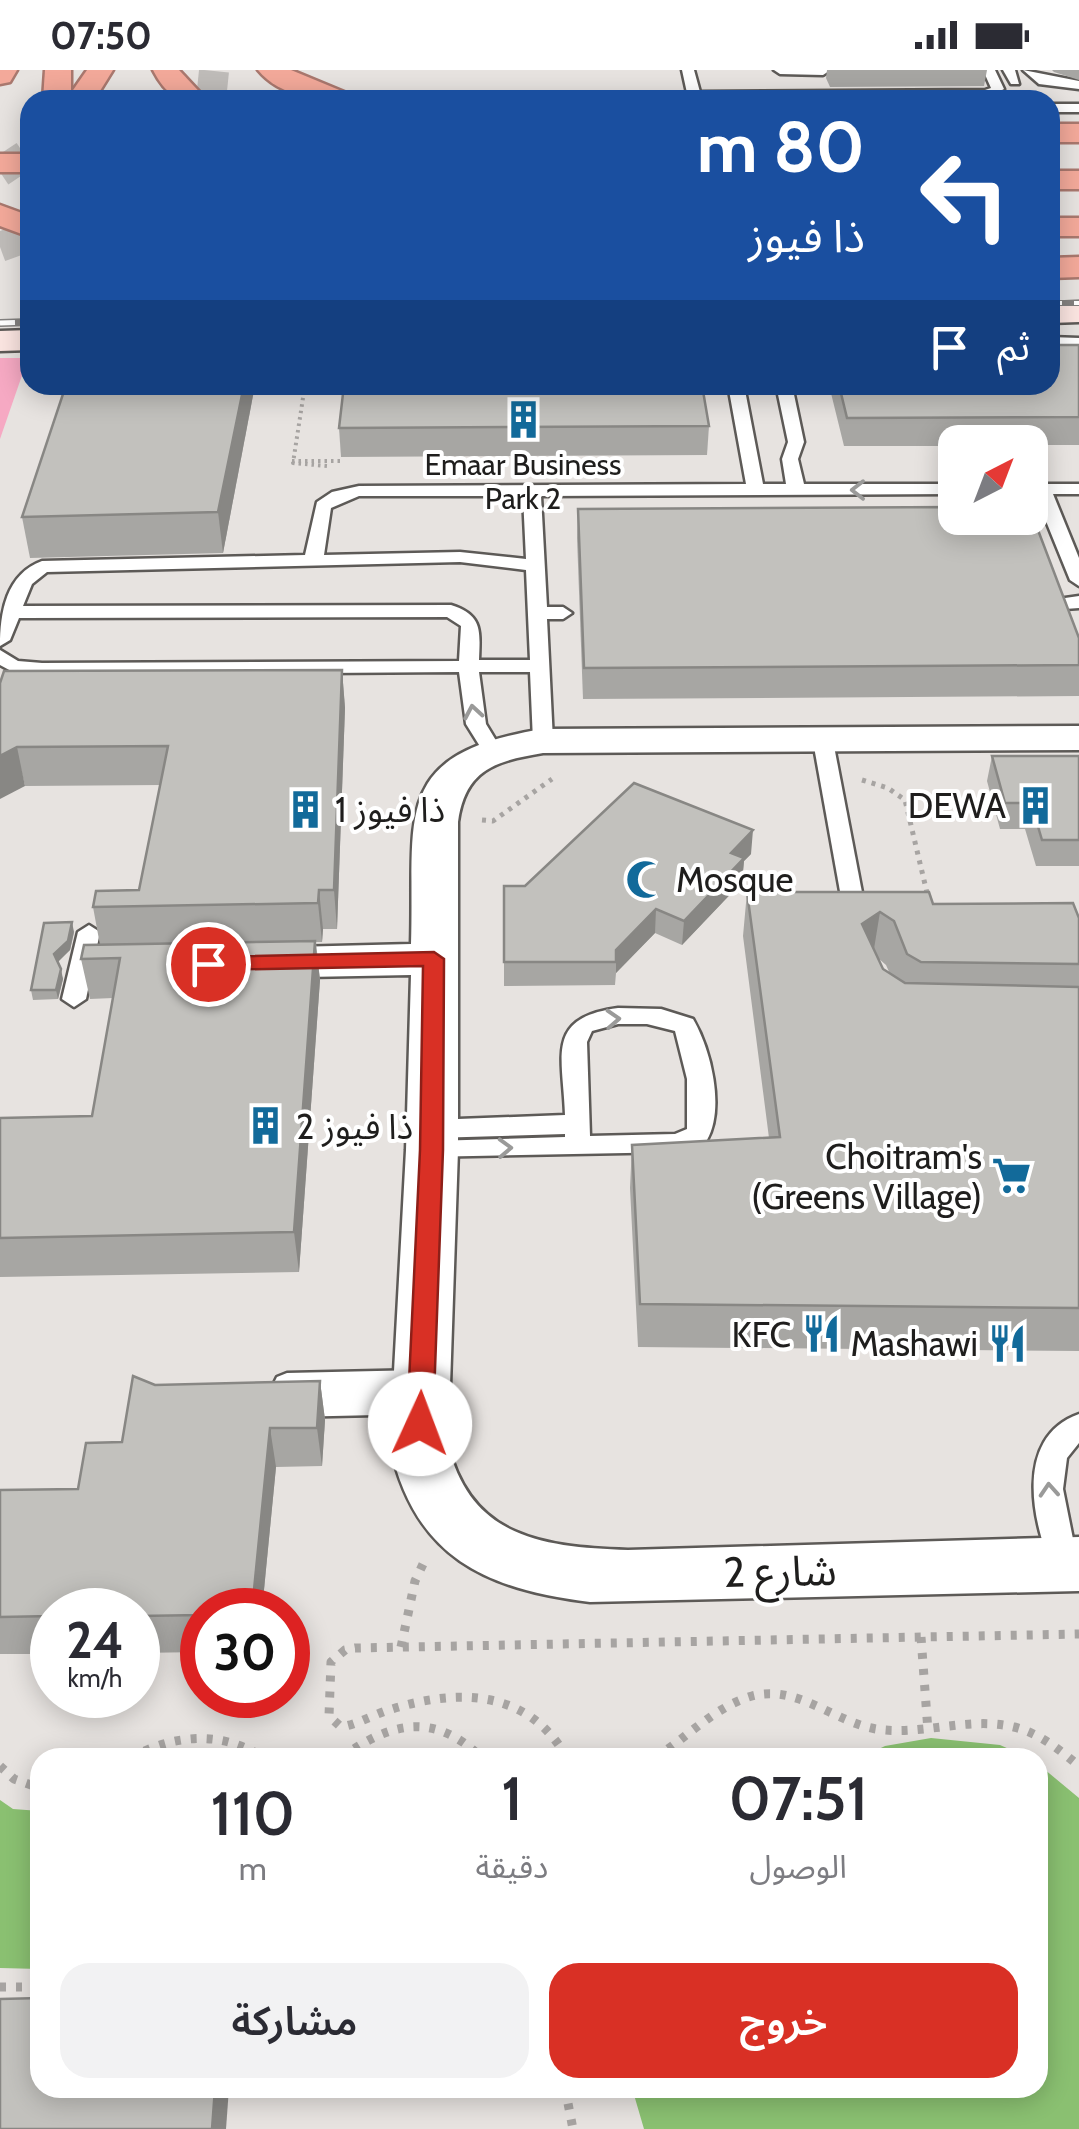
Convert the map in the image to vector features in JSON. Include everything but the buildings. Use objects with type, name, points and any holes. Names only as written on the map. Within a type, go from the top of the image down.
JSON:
[{"type":"highway","points":[[271,70],[311,90]]},
{"type":"street","points":[[472,1538],[438,1502],[424,1474],[419,1445],[432,1140],[436,822],[442,788],[462,767],[494,752],[543,741],[827,761],[1079,738]]},
{"type":"street","points":[[215,963],[434,959]]},
{"type":"street","name":"شارع 2","points":[[472,1538],[521,1563],[559,1572],[599,1575],[1073,1564]]},
{"type":"lane","points":[[780,70],[824,71]]},
{"type":"lane","points":[[1029,70],[1043,81],[1079,85]]},
{"type":"lane","points":[[738,395],[756,490]]},
{"type":"lane","points":[[786,395],[797,445],[790,464],[796,490]]},
{"type":"lane","points":[[751,464],[790,464]]},
{"type":"lane","points":[[1048,489],[1079,489]]},
{"type":"lane","points":[[314,563],[323,506],[338,496],[360,491],[938,490]]},
{"type":"lane","points":[[532,492],[543,741]]},
{"type":"lane","points":[[1048,510],[1073,553],[1079,580]]},
{"type":"lane","points":[[0,640],[24,581],[42,567],[535,555]]},
{"type":"lane","points":[[537,609],[562,609]]},
{"type":"lane","points":[[10,612],[451,610],[468,620],[470,626],[471,715],[478,734],[494,752]]},
{"type":"lane","points":[[0,656],[13,666],[42,670],[540,666]]},
{"type":"lane","points":[[827,761],[854,908]]},
{"type":"lane","points":[[432,1140],[578,1135],[678,1142],[698,1134],[702,1117],[692,1040],[684,1025],[662,1017],[648,1017],[602,1018],[582,1026],[575,1042],[578,1135]]},
{"type":"lane","points":[[264,1396],[422,1392]]},
{"type":"lane","points":[[1073,1564],[1046,1486],[1049,1458],[1064,1435],[1079,1426]]},
{"type":"path","points":[[304,395],[293,463],[339,468],[338,496]]},
{"type":"path","points":[[827,761],[905,800],[931,910]]},
{"type":"path","points":[[401,1647],[420,1566],[472,1538]]},
{"type":"path","points":[[561,1748],[551,1731],[532,1714],[483,1698],[451,1696],[419,1702],[351,1726],[334,1723],[329,1708],[331,1662],[346,1650],[401,1647],[1079,1634]]},
{"type":"path","points":[[920,1637],[928,1731]]},
{"type":"path","points":[[671,1748],[752,1696],[792,1696],[852,1724],[875,1729],[928,1731],[986,1724],[1013,1726],[1039,1737],[1079,1766]]},
{"type":"path","points":[[354,1748],[368,1737],[397,1726],[428,1725],[457,1734],[472,1748]]},
{"type":"path","points":[[153,1748],[199,1736],[228,1740],[244,1748]]},
{"type":"path","points":[[0,1766],[14,1779],[30,1785]]},
{"type":"path","points":[[0,1987],[30,1986]]},
{"type":"path","points":[[567,2098],[573,2129]]},
{"type":"shaded area","points":[[0,358],[20,358],[20,381],[0,439]]},
{"type":"shaded area","points":[[931,1738],[1007,1748],[881,1748]]},
{"type":"shaded area","points":[[1048,1772],[1079,1798],[1079,2129],[644,2129],[635,2098],[1048,2098]]},
{"type":"shaded area","points":[[0,1800],[13,1809],[30,1810],[30,1969],[0,1968]]},
{"type":"tunnel","points":[[212,90],[214,71]]},
{"type":"tunnel","points":[[0,172],[20,159]]},
{"type":"tunnel","points":[[0,247],[20,240]]},
{"type":"railway","points":[[1060,303],[1079,303]]},
{"type":"railway","points":[[0,323],[20,322]]},
{"type":"place","name":"Emaar Business Park 2","points":[[523,420]]},
{"type":"place","name":"DEWA","points":[[1036,805]]},
{"type":"place","name":"ذا فيوز 1","points":[[305,809]]},
{"type":"place","name":"Mosque","points":[[646,879]]},
{"type":"place","name":"ذا فيوز 2","points":[[266,1126]]},
{"type":"place","name":"Choitram's (Greens Village)","points":[[1012,1176]]},
{"type":"place","name":"KFC","points":[[821,1334]]},
{"type":"place","name":"Mashawi","points":[[1008,1343]]},
{"type":"route","points":[[208,964],[434,959],[432,1150],[420,1424]]}]
